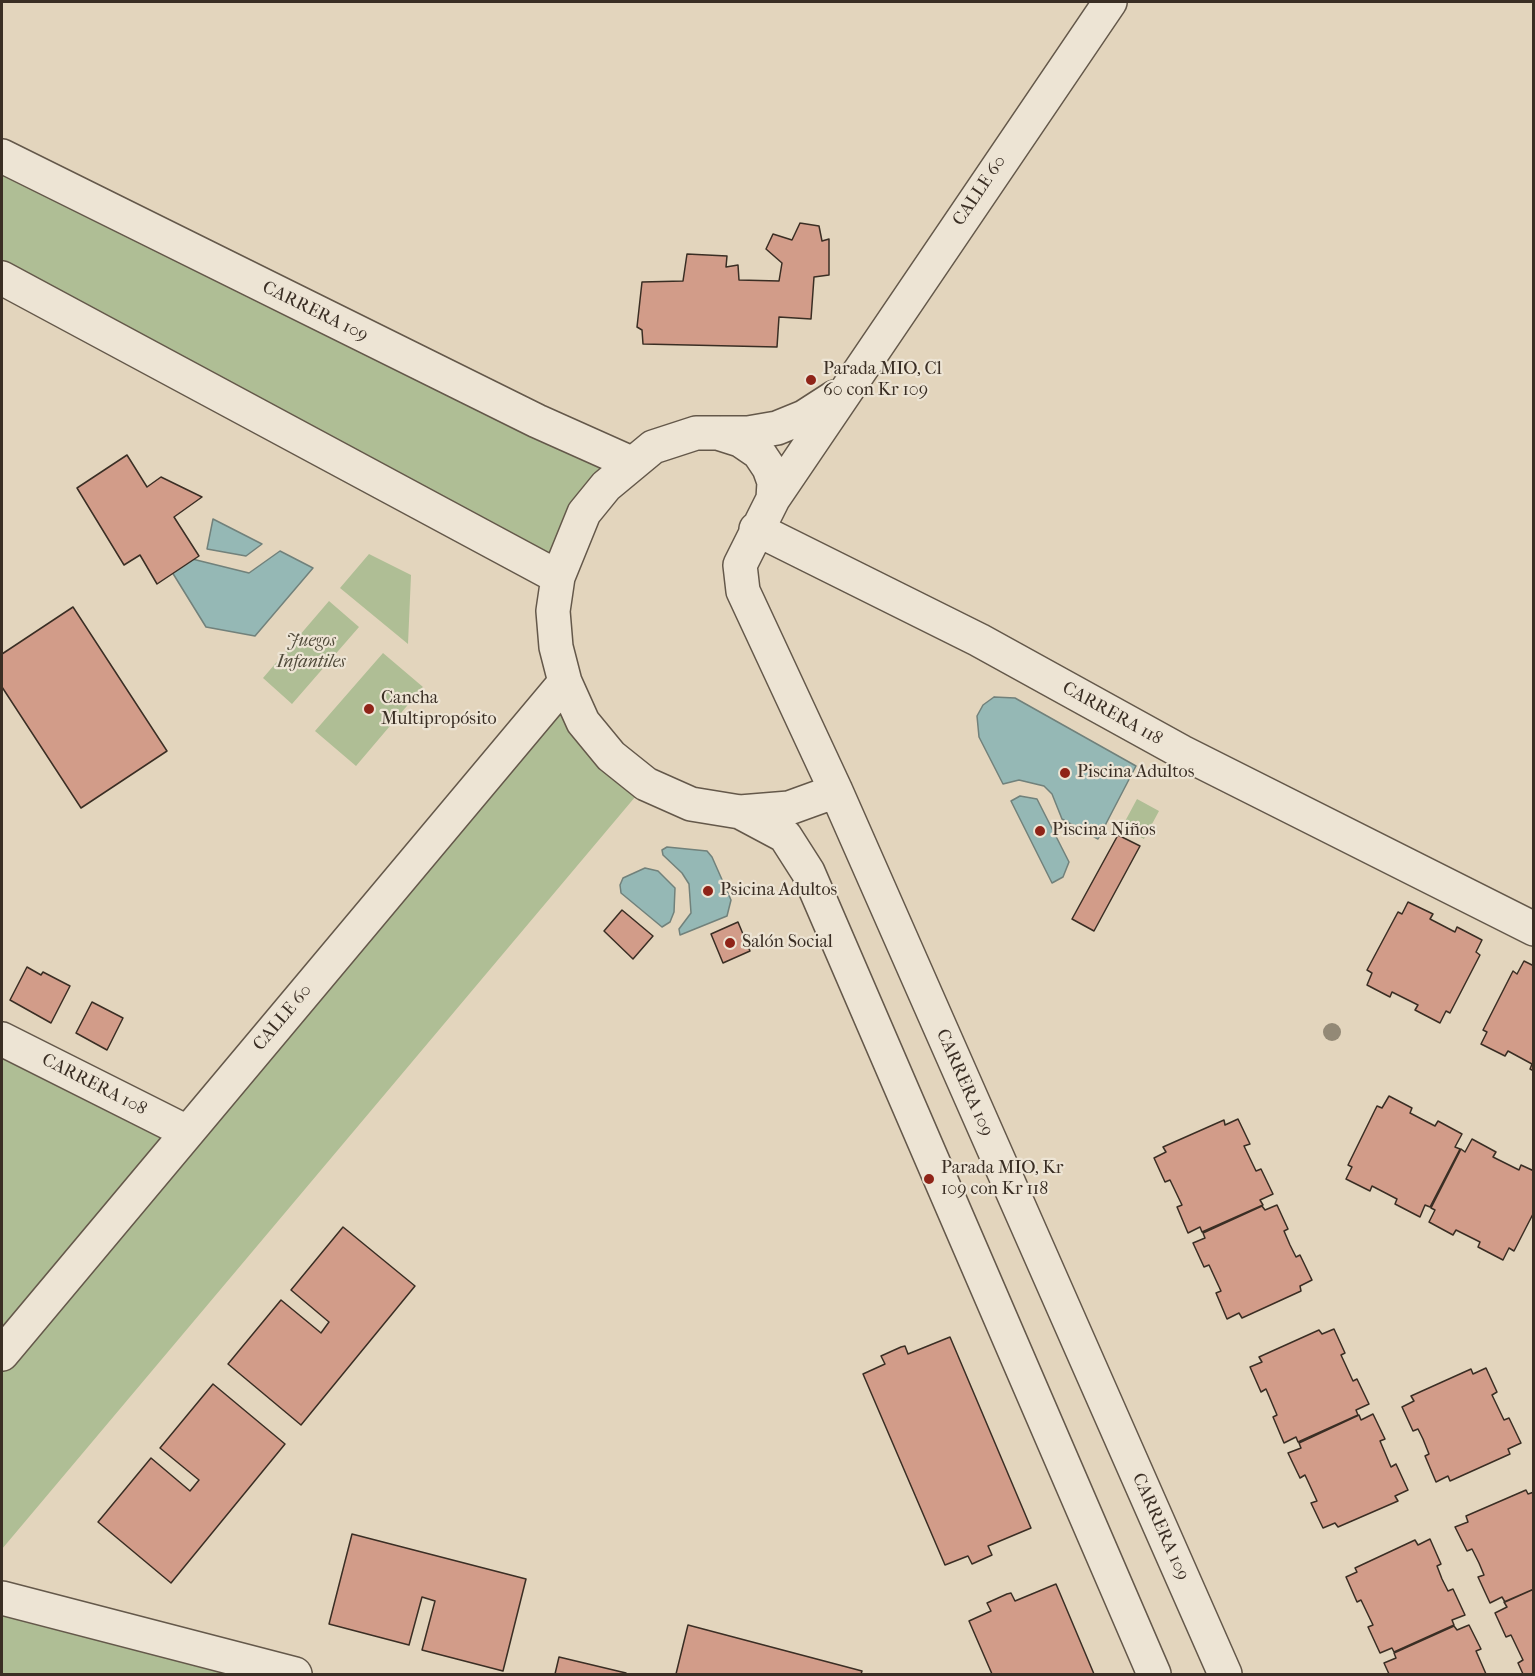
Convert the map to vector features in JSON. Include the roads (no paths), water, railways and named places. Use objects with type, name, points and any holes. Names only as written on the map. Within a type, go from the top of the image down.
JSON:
[{"type":"street","name":"CALLE 60","points":[[851,381],[1110,2]]},
{"type":"street","name":"CARRERA 109","points":[[2,156],[537,422],[631,463]]},
{"type":"street","points":[[2,278],[558,577]]},
{"type":"street","points":[[836,791],[789,808],[740,812],[691,804],[646,784],[611,756],[590,730],[565,682],[556,648],[553,612],[558,577],[584,513],[606,486],[631,463],[652,447],[696,433],[748,433],[777,428],[795,421],[830,401],[851,381]]},
{"type":"street","points":[[756,529],[768,514],[773,500],[851,381]]},
{"type":"street","points":[[718,433],[740,440],[759,453],[774,482],[773,500]]},
{"type":"street","name":"CARRERA 109","points":[[756,529],[740,565],[743,591],[836,791],[1225,1674]]},
{"type":"street","name":"CARRERA 118","points":[[756,529],[980,640],[1182,753],[1533,929]]},
{"type":"street","name":"CALLE 60","points":[[2,1354],[565,682]]},
{"type":"street","points":[[740,812],[785,836],[808,872],[1154,1674]]},
{"type":"street","name":"CARRERA 108","points":[[2,1039],[187,1132]]},
{"type":"street","points":[[2,1598],[295,1674]]},
{"type":"water","points":[[213,519],[262,544],[246,556],[207,549]]},
{"type":"water","points":[[280,551],[313,568],[255,636],[206,627],[164,559],[172,554],[249,573]]},
{"type":"water","name":"Piscina Adultos","points":[[994,697],[1015,698],[1136,766],[1098,839],[1062,819],[1052,794],[1044,786],[1019,780],[1003,784],[979,737],[977,716],[983,705]]},
{"type":"water","name":"Piscina Niños","points":[[1020,796],[1037,799],[1069,862],[1063,877],[1052,883],[1011,801]]},
{"type":"water","name":"Psicina Adultos","points":[[667,847],[707,851],[712,857],[731,900],[727,916],[680,935],[679,929],[691,913],[689,884],[682,873],[663,855],[662,850]]},
{"type":"water","points":[[645,868],[658,871],[675,888],[674,912],[670,922],[662,927],[621,893],[620,885],[623,878]]},
{"type":"place","name":"Parada MIO, Cl 60 con Kr 109","points":[[811,380]]},
{"type":"place","name":"Cancha Multipropósito","points":[[369,709]]},
{"type":"place","name":"Piscina Adultos","points":[[1065,773]]},
{"type":"place","name":"Piscina Niños","points":[[1040,831]]},
{"type":"place","name":"Psicina Adultos","points":[[708,891]]},
{"type":"place","name":"Salón Social","points":[[730,943]]},
{"type":"place","name":"Parada MIO, Kr 109 con Kr 118","points":[[929,1179]]},
{"type":"park label","name":"Juegos Infantiles","points":[[311,652]]}]
